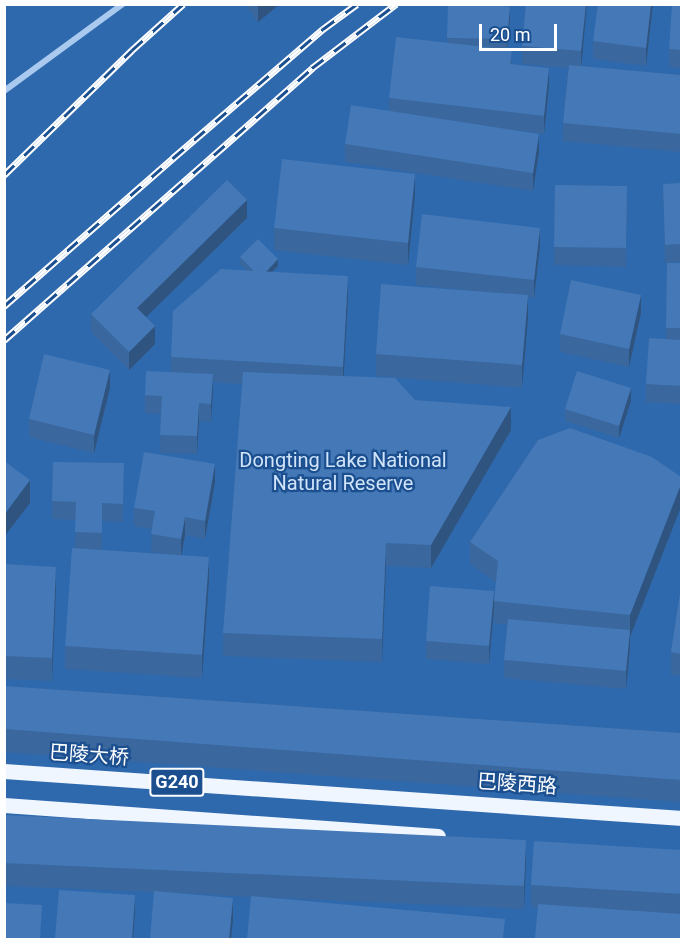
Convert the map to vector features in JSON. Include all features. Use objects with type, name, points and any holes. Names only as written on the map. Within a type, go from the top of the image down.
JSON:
[{"type":"main road","name":"巴陵大桥","points":[[4,771],[350,793]]},
{"type":"main road","name":"巴陵西路","points":[[350,793],[681,818]]},
{"type":"main road","name":"G240","points":[[4,806],[455,837]]},
{"type":"street","points":[[4,91],[123,4]]},
{"type":"green space","name":"Dongting Lake National Natural Reserve","points":[[5,5],[681,5],[681,939],[5,939]]},
{"type":"building","points":[[448,4],[510,7],[507,39],[447,38]]},
{"type":"building","points":[[526,4],[586,4],[581,51],[522,46]]},
{"type":"building","points":[[598,4],[651,4],[646,48],[593,41]]},
{"type":"building","points":[[672,4],[681,4],[681,50],[669,49]]},
{"type":"building","points":[[396,37],[512,50],[510,64],[549,68],[544,116],[389,98]]},
{"type":"building","points":[[569,65],[681,75],[681,134],[563,123]]},
{"type":"building","points":[[351,105],[539,134],[533,173],[345,144]]},
{"type":"building","points":[[282,159],[415,174],[408,243],[274,228]]},
{"type":"building","points":[[227,180],[247,200],[137,308],[155,326],[129,352],[91,314]]},
{"type":"building","points":[[681,183],[681,244],[665,245],[663,184]]},
{"type":"building","points":[[555,185],[627,186],[626,248],[554,247]]},
{"type":"building","points":[[422,214],[540,228],[534,280],[416,267]]},
{"type":"building","points":[[258,239],[278,259],[266,272],[254,271],[240,257]]},
{"type":"building","points":[[667,263],[681,263],[681,328],[666,328]]},
{"type":"building","points":[[221,269],[348,276],[343,367],[171,357],[173,311]]},
{"type":"building","points":[[571,280],[641,295],[629,349],[560,334]]},
{"type":"building","points":[[381,284],[528,295],[522,365],[376,354]]},
{"type":"building","points":[[649,338],[681,340],[681,386],[646,384]]},
{"type":"building","points":[[44,354],[110,370],[94,435],[29,419]]},
{"type":"building","points":[[146,371],[213,374],[211,404],[199,403],[197,436],[160,435],[162,396],[145,395]]},
{"type":"building","points":[[577,371],[631,388],[619,426],[565,409]]},
{"type":"building","points":[[243,372],[395,378],[415,400],[511,407],[431,545],[386,543],[382,639],[223,633]]},
{"type":"building","points":[[570,428],[652,457],[681,477],[681,484],[630,615],[494,601],[498,561],[470,542],[538,440]]},
{"type":"building","points":[[144,452],[215,464],[205,521],[185,517],[181,539],[151,534],[155,511],[134,508]]},
{"type":"building","points":[[4,461],[30,480],[4,515]]},
{"type":"building","points":[[53,462],[124,463],[123,504],[102,503],[102,533],[75,532],[76,502],[52,501]]},
{"type":"building","points":[[72,548],[209,557],[202,655],[65,646]]},
{"type":"building","points":[[4,564],[56,567],[52,658],[4,656]]},
{"type":"building","points":[[430,586],[494,591],[489,646],[426,641]]},
{"type":"building","points":[[681,586],[681,654],[671,652]]},
{"type":"building","points":[[508,619],[630,630],[626,671],[504,660]]},
{"type":"building","points":[[4,686],[681,733],[681,780],[4,729]]},
{"type":"building","points":[[4,815],[526,840],[524,886],[4,863]]},
{"type":"building","points":[[534,841],[681,850],[681,894],[531,885]]},
{"type":"building","points":[[59,890],[135,895],[132,939],[55,939]]},
{"type":"building","points":[[154,891],[233,898],[229,939],[150,939]]},
{"type":"building","points":[[251,896],[505,919],[503,939],[247,939]]},
{"type":"building","points":[[4,903],[42,905],[40,939],[4,939]]},
{"type":"building","points":[[538,904],[681,914],[681,939],[535,939]]},
{"type":"railway","points":[[4,175],[132,50],[183,4]]},
{"type":"railway","points":[[4,306],[323,29],[357,4]]},
{"type":"railway","points":[[4,340],[312,68],[396,4]]}]
